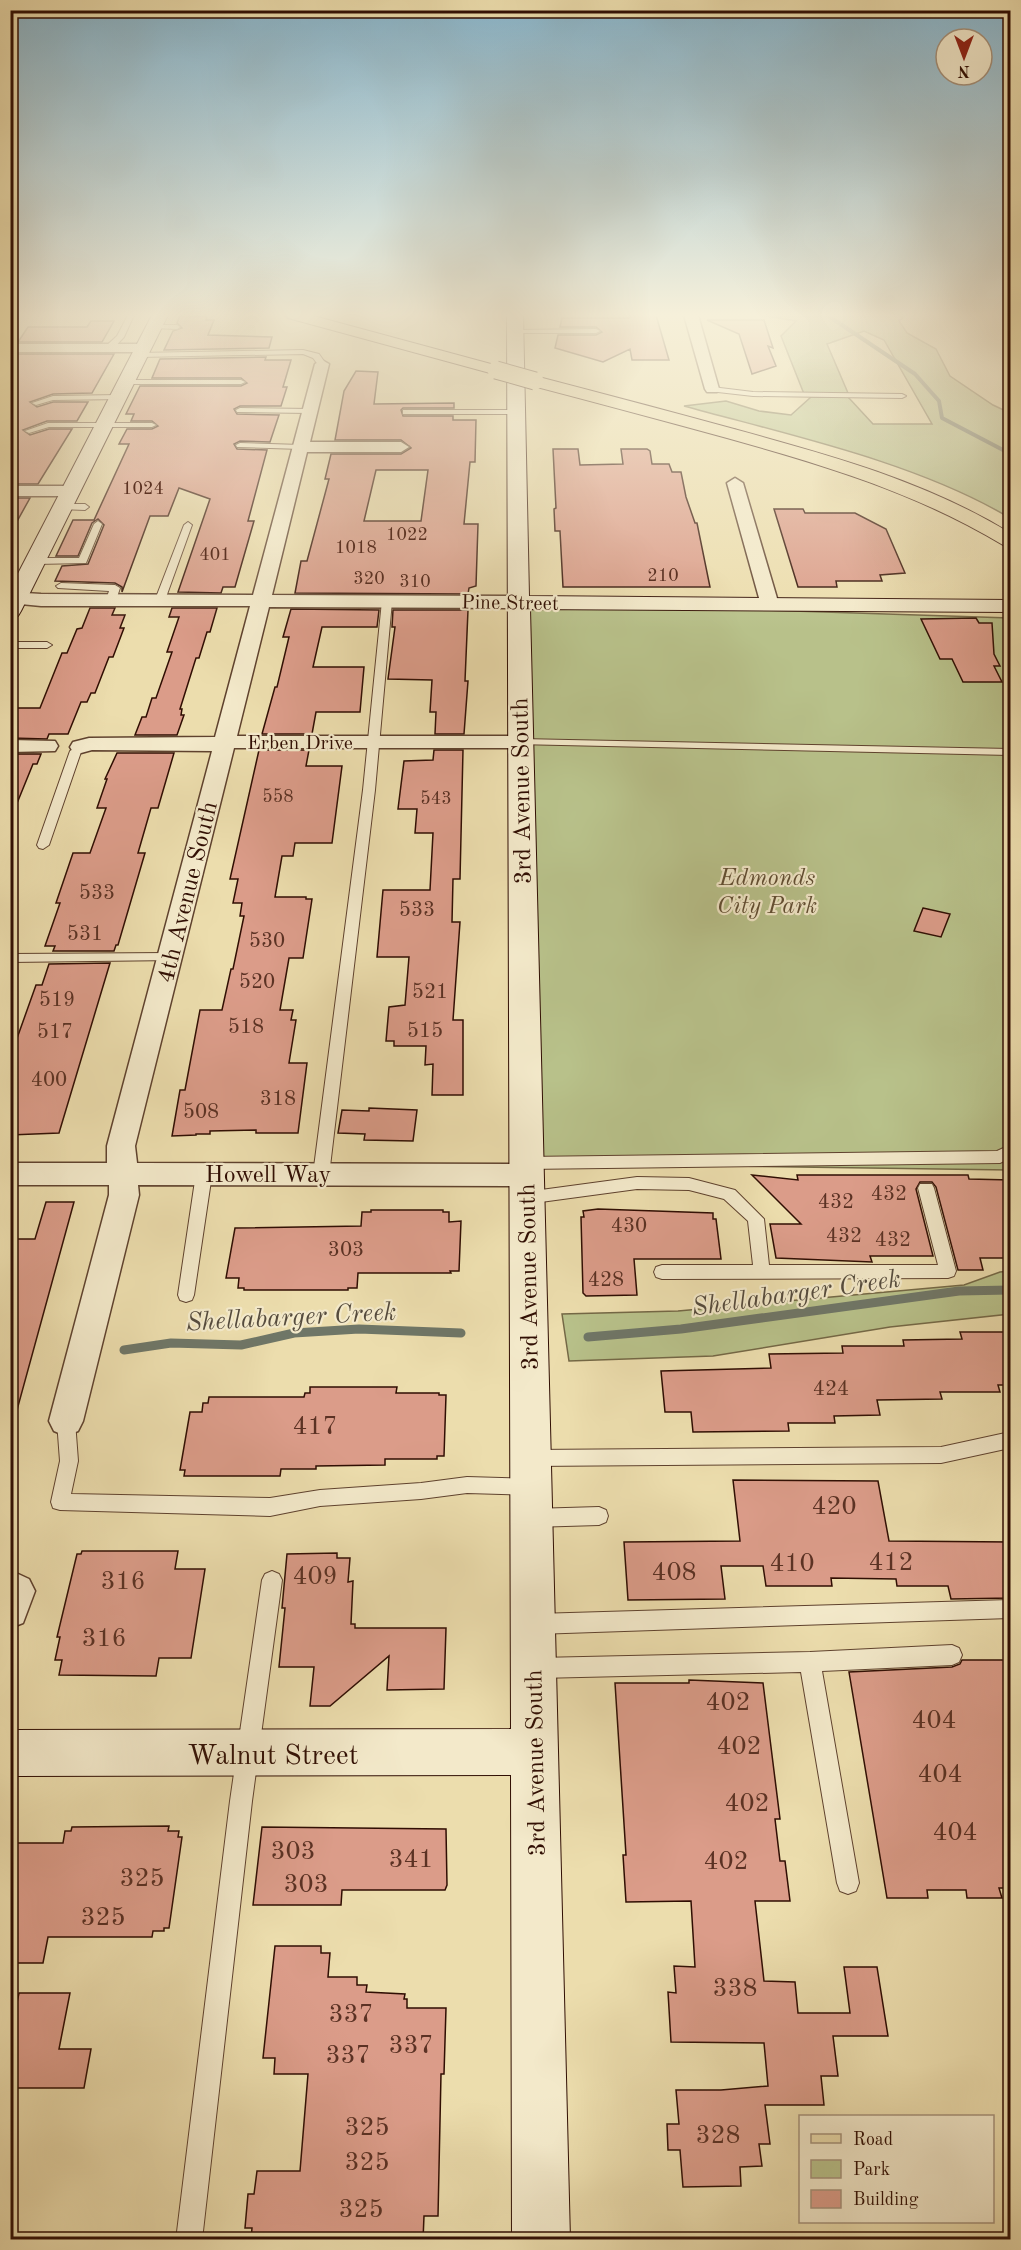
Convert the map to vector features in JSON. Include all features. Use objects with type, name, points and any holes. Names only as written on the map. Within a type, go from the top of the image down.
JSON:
[{"type":"main road","points":[[679,420],[820,458],[865,473],[944,504],[1011,542]]},
{"type":"street","points":[[13,602],[106,420]]},
{"type":"street","name":"4th Avenue South","points":[[66,1420],[124,1195],[121,1146],[308,420]]},
{"type":"street","name":"3rd Avenue South","points":[[515,420],[535,1668],[541,2240]]},
{"type":"street","points":[[301,447],[401,447]]},
{"type":"street","points":[[735,483],[770,605]]},
{"type":"street","points":[[10,491],[67,499]]},
{"type":"street","name":"Pine Street","points":[[13,602],[262,600],[1011,606]]},
{"type":"street","name":"Erben Drive","points":[[81,747],[88,744],[208,745],[226,742],[520,742]]},
{"type":"street","points":[[10,746],[46,746]]},
{"type":"street","name":"Howell Way","points":[[10,1174],[321,1174],[526,1179]]},
{"type":"street","name":"Walnut Street","points":[[10,1753],[535,1752]]},
{"type":"lane","points":[[29,431],[48,425],[152,425]]},
{"type":"lane","points":[[240,445],[301,447]]},
{"type":"lane","points":[[67,499],[85,507]]},
{"type":"lane","points":[[36,561],[83,561],[98,524]]},
{"type":"lane","points":[[160,600],[188,525]]},
{"type":"lane","points":[[61,586],[115,588],[111,600]]},
{"type":"lane","points":[[321,1174],[373,742],[387,601]]},
{"type":"lane","points":[[10,645],[46,645]]},
{"type":"lane","points":[[520,742],[1011,752]]},
{"type":"lane","points":[[44,845],[76,751],[81,747]]},
{"type":"lane","points":[[10,958],[171,957]]},
{"type":"lane","points":[[526,1179],[1000,1157],[1011,1151]]},
{"type":"lane","points":[[186,1295],[204,1174]]},
{"type":"lane","points":[[526,1179],[689,1184],[729,1194],[756,1219],[762,1272]]},
{"type":"lane","points":[[662,1272],[948,1271],[926,1188]]},
{"type":"lane","points":[[66,1420],[69,1461],[60,1502],[270,1507],[320,1498],[421,1491],[467,1485],[531,1488],[941,1455],[1011,1440]]},
{"type":"lane","points":[[531,1488],[599,1516]]},
{"type":"lane","points":[[189,2240],[248,1754],[272,1580]]},
{"type":"lane","points":[[533,1624],[1011,1609]]},
{"type":"lane","points":[[535,1668],[810,1662],[952,1654]]},
{"type":"lane","points":[[810,1662],[848,1883]]},
{"type":"green space","points":[[737,420],[869,420],[873,424],[932,424],[930,420],[1010,420],[1010,428],[1005,431],[1010,440],[1010,518],[973,498],[893,466],[809,439]]},
{"type":"green space","name":"Edmonds City Park","points":[[519,602],[1010,618],[1010,1170],[526,1163]]},
{"type":"green space","points":[[1010,1271],[1010,1314],[890,1327],[713,1356],[569,1361],[562,1314],[678,1311],[964,1285],[1000,1272]]},
{"type":"building","points":[[10,420],[78,420],[47,421],[23,430],[30,435],[49,429],[72,429],[38,484],[10,484]]},
{"type":"building","points":[[277,420],[270,442],[240,441],[234,444],[237,449],[267,450],[248,521],[254,521],[235,587],[223,587],[221,593],[178,592],[210,499],[179,488],[168,516],[150,516],[122,592],[122,587],[115,583],[55,581],[62,566],[88,564],[104,525],[98,519],[92,523],[78,556],[56,556],[73,520],[94,520],[129,444],[119,444],[127,429],[152,429],[158,426],[152,421],[131,421]]},
{"type":"building","points":[[339,420],[476,420],[475,462],[470,462],[464,524],[478,524],[476,586],[469,588],[468,594],[295,593],[301,561],[307,561],[329,479],[325,479],[331,454],[401,454],[411,448],[401,440],[335,440]],"holes":[[[376,470],[428,470],[421,521],[364,521]]]},
{"type":"building","points":[[553,449],[578,449],[580,465],[623,464],[621,449],[647,449],[650,451],[652,464],[669,464],[672,472],[681,472],[686,497],[695,523],[697,523],[710,587],[563,587],[560,531],[555,531]]},
{"type":"building","points":[[10,498],[30,498],[10,534]]},
{"type":"building","points":[[774,509],[803,509],[805,513],[855,513],[886,529],[905,573],[880,575],[882,581],[836,581],[837,587],[798,587]]},
{"type":"building","points":[[90,608],[115,608],[112,615],[125,615],[120,628],[124,628],[113,657],[109,657],[95,693],[91,693],[87,702],[81,702],[68,734],[49,734],[47,739],[10,738],[10,708],[40,708],[62,653],[67,653],[77,629],[82,628]]},
{"type":"building","points":[[172,608],[217,608],[210,632],[207,632],[199,658],[196,658],[180,709],[182,709],[181,715],[184,715],[177,735],[135,735],[142,717],[146,717],[152,698],[156,698],[172,652],[167,652],[179,617],[169,617]]},
{"type":"building","points":[[291,609],[379,610],[377,627],[322,627],[313,667],[364,667],[360,712],[316,712],[312,734],[262,734],[275,687],[277,687],[289,637],[283,637]]},
{"type":"building","points":[[393,610],[468,610],[465,681],[468,681],[464,734],[435,734],[436,712],[430,712],[432,680],[388,679],[395,627],[392,627]]},
{"type":"building","points":[[976,618],[979,623],[992,623],[994,654],[1000,666],[994,666],[1002,682],[963,682],[952,659],[940,659],[921,619]]},
{"type":"building","points":[[259,750],[309,750],[306,766],[342,766],[332,843],[295,843],[293,856],[282,856],[275,897],[312,899],[303,958],[289,958],[280,1010],[293,1010],[291,1020],[296,1020],[289,1063],[307,1063],[298,1133],[256,1133],[256,1130],[210,1131],[210,1134],[172,1136],[180,1090],[185,1090],[200,1010],[222,1010],[231,969],[233,969],[244,916],[240,916],[242,903],[233,903],[238,879],[230,879]]},
{"type":"building","points":[[434,750],[463,750],[460,879],[453,879],[452,922],[460,922],[453,1020],[463,1020],[463,1095],[432,1095],[433,1064],[425,1065],[426,1046],[394,1046],[394,1041],[386,1041],[389,1007],[405,1005],[409,957],[377,957],[383,890],[430,890],[433,833],[415,833],[417,809],[398,809],[404,761],[433,760]]},
{"type":"building","points":[[117,753],[174,753],[158,808],[151,808],[138,853],[145,853],[118,945],[114,951],[53,951],[55,946],[45,946],[60,903],[56,903],[73,853],[90,853],[106,808],[97,808],[107,779],[105,779]]},
{"type":"building","points":[[10,754],[41,754],[37,764],[33,764],[11,818]]},
{"type":"building","points":[[923,908],[950,914],[941,937],[914,931]]},
{"type":"building","points":[[110,963],[59,1133],[10,1135],[10,1058],[36,985],[42,985],[49,964]]},
{"type":"building","points":[[369,1108],[417,1110],[413,1141],[364,1140],[365,1134],[338,1133],[342,1110],[369,1111]]},
{"type":"building","points":[[752,1175],[798,1180],[797,1175],[968,1175],[969,1179],[1011,1180],[1011,1258],[980,1258],[983,1270],[958,1270],[936,1187],[932,1182],[920,1182],[916,1189],[933,1256],[870,1256],[872,1262],[776,1258],[770,1224],[801,1224]]},
{"type":"building","points":[[46,1202],[74,1202],[17,1410],[10,1409],[10,1239],[35,1239]]},
{"type":"building","points":[[598,1209],[713,1213],[713,1219],[716,1219],[721,1259],[634,1259],[637,1295],[586,1296],[583,1293],[581,1217],[584,1217],[583,1211]]},
{"type":"building","points":[[371,1210],[443,1210],[443,1212],[449,1212],[449,1222],[461,1221],[459,1271],[450,1271],[451,1273],[358,1273],[357,1288],[348,1288],[348,1290],[244,1290],[244,1288],[238,1288],[239,1278],[226,1278],[235,1228],[361,1226],[362,1212],[371,1212]]},
{"type":"building","points":[[960,1332],[1011,1332],[1011,1385],[998,1385],[1000,1392],[940,1392],[942,1399],[877,1400],[880,1415],[834,1416],[835,1423],[788,1423],[789,1431],[693,1432],[691,1412],[665,1412],[661,1371],[771,1368],[769,1354],[843,1353],[842,1346],[904,1346],[903,1340],[962,1339]]},
{"type":"building","points":[[310,1387],[397,1387],[396,1393],[446,1395],[444,1456],[437,1456],[437,1459],[385,1459],[385,1465],[281,1469],[280,1476],[184,1476],[185,1470],[180,1470],[190,1412],[202,1412],[203,1403],[208,1403],[209,1397],[304,1397],[305,1393],[310,1393]]},
{"type":"building","points":[[733,1480],[878,1481],[889,1541],[1011,1542],[1011,1598],[951,1599],[948,1586],[897,1586],[896,1579],[831,1578],[832,1586],[766,1586],[763,1566],[721,1566],[725,1599],[628,1600],[624,1542],[740,1541]]},
{"type":"building","points":[[82,1551],[178,1551],[175,1569],[205,1569],[191,1658],[159,1658],[156,1676],[59,1675],[62,1660],[55,1660],[60,1637],[57,1637],[77,1554],[81,1554]]},
{"type":"building","points":[[337,1553],[337,1558],[350,1558],[348,1582],[353,1581],[351,1624],[355,1624],[355,1628],[446,1628],[444,1689],[387,1690],[389,1656],[330,1706],[310,1706],[314,1667],[279,1667],[285,1608],[282,1608],[287,1554]]},
{"type":"building","points":[[962,1660],[1011,1660],[1011,1888],[999,1888],[1002,1898],[967,1898],[966,1890],[927,1890],[928,1898],[887,1898],[849,1672],[952,1667],[960,1664]]},
{"type":"building","points":[[689,1680],[763,1683],[780,1819],[775,1819],[780,1861],[785,1861],[790,1901],[755,1901],[764,1981],[795,1982],[798,2013],[850,2013],[844,1967],[877,1967],[888,2036],[833,2036],[838,2076],[821,2076],[824,2105],[765,2105],[770,2144],[759,2144],[762,2166],[740,2167],[741,2186],[683,2187],[680,2150],[668,2150],[667,2124],[679,2124],[676,2090],[721,2090],[768,2086],[764,2043],[671,2042],[668,1992],[676,1993],[674,1966],[695,1967],[691,1901],[626,1902],[623,1855],[626,1855],[615,1683],[689,1683]]},
{"type":"building","points":[[169,1826],[168,1831],[179,1831],[178,1837],[182,1837],[169,1928],[164,1928],[164,1931],[153,1931],[152,1937],[48,1937],[43,1963],[10,1963],[10,1848],[16,1848],[17,1843],[63,1843],[65,1831],[71,1831],[72,1827]]},
{"type":"building","points":[[262,1827],[446,1829],[447,1885],[445,1890],[342,1890],[341,1905],[253,1905]]},
{"type":"building","points":[[275,1946],[321,1946],[321,1953],[330,1953],[328,1977],[357,1977],[357,1985],[367,1985],[366,1992],[405,1994],[407,2008],[446,2008],[444,2074],[441,2074],[438,2216],[424,2216],[423,2240],[251,2240],[252,2228],[245,2228],[248,2194],[254,2194],[257,2171],[300,2171],[308,2074],[274,2074],[275,2058],[263,2058]]},
{"type":"building","points":[[19,1993],[70,1993],[59,2049],[91,2049],[84,2088],[10,2088],[10,2035]]},
{"type":"waterway","points":[[946,420],[1005,451],[1006,468],[1010,470]]},
{"type":"waterway","name":"Shellabarger Creek","points":[[588,1337],[681,1329],[959,1291],[1010,1290]]},
{"type":"waterway","name":"Shellabarger Creek","points":[[124,1350],[171,1343],[241,1345],[294,1333],[359,1329],[461,1333]]}]
